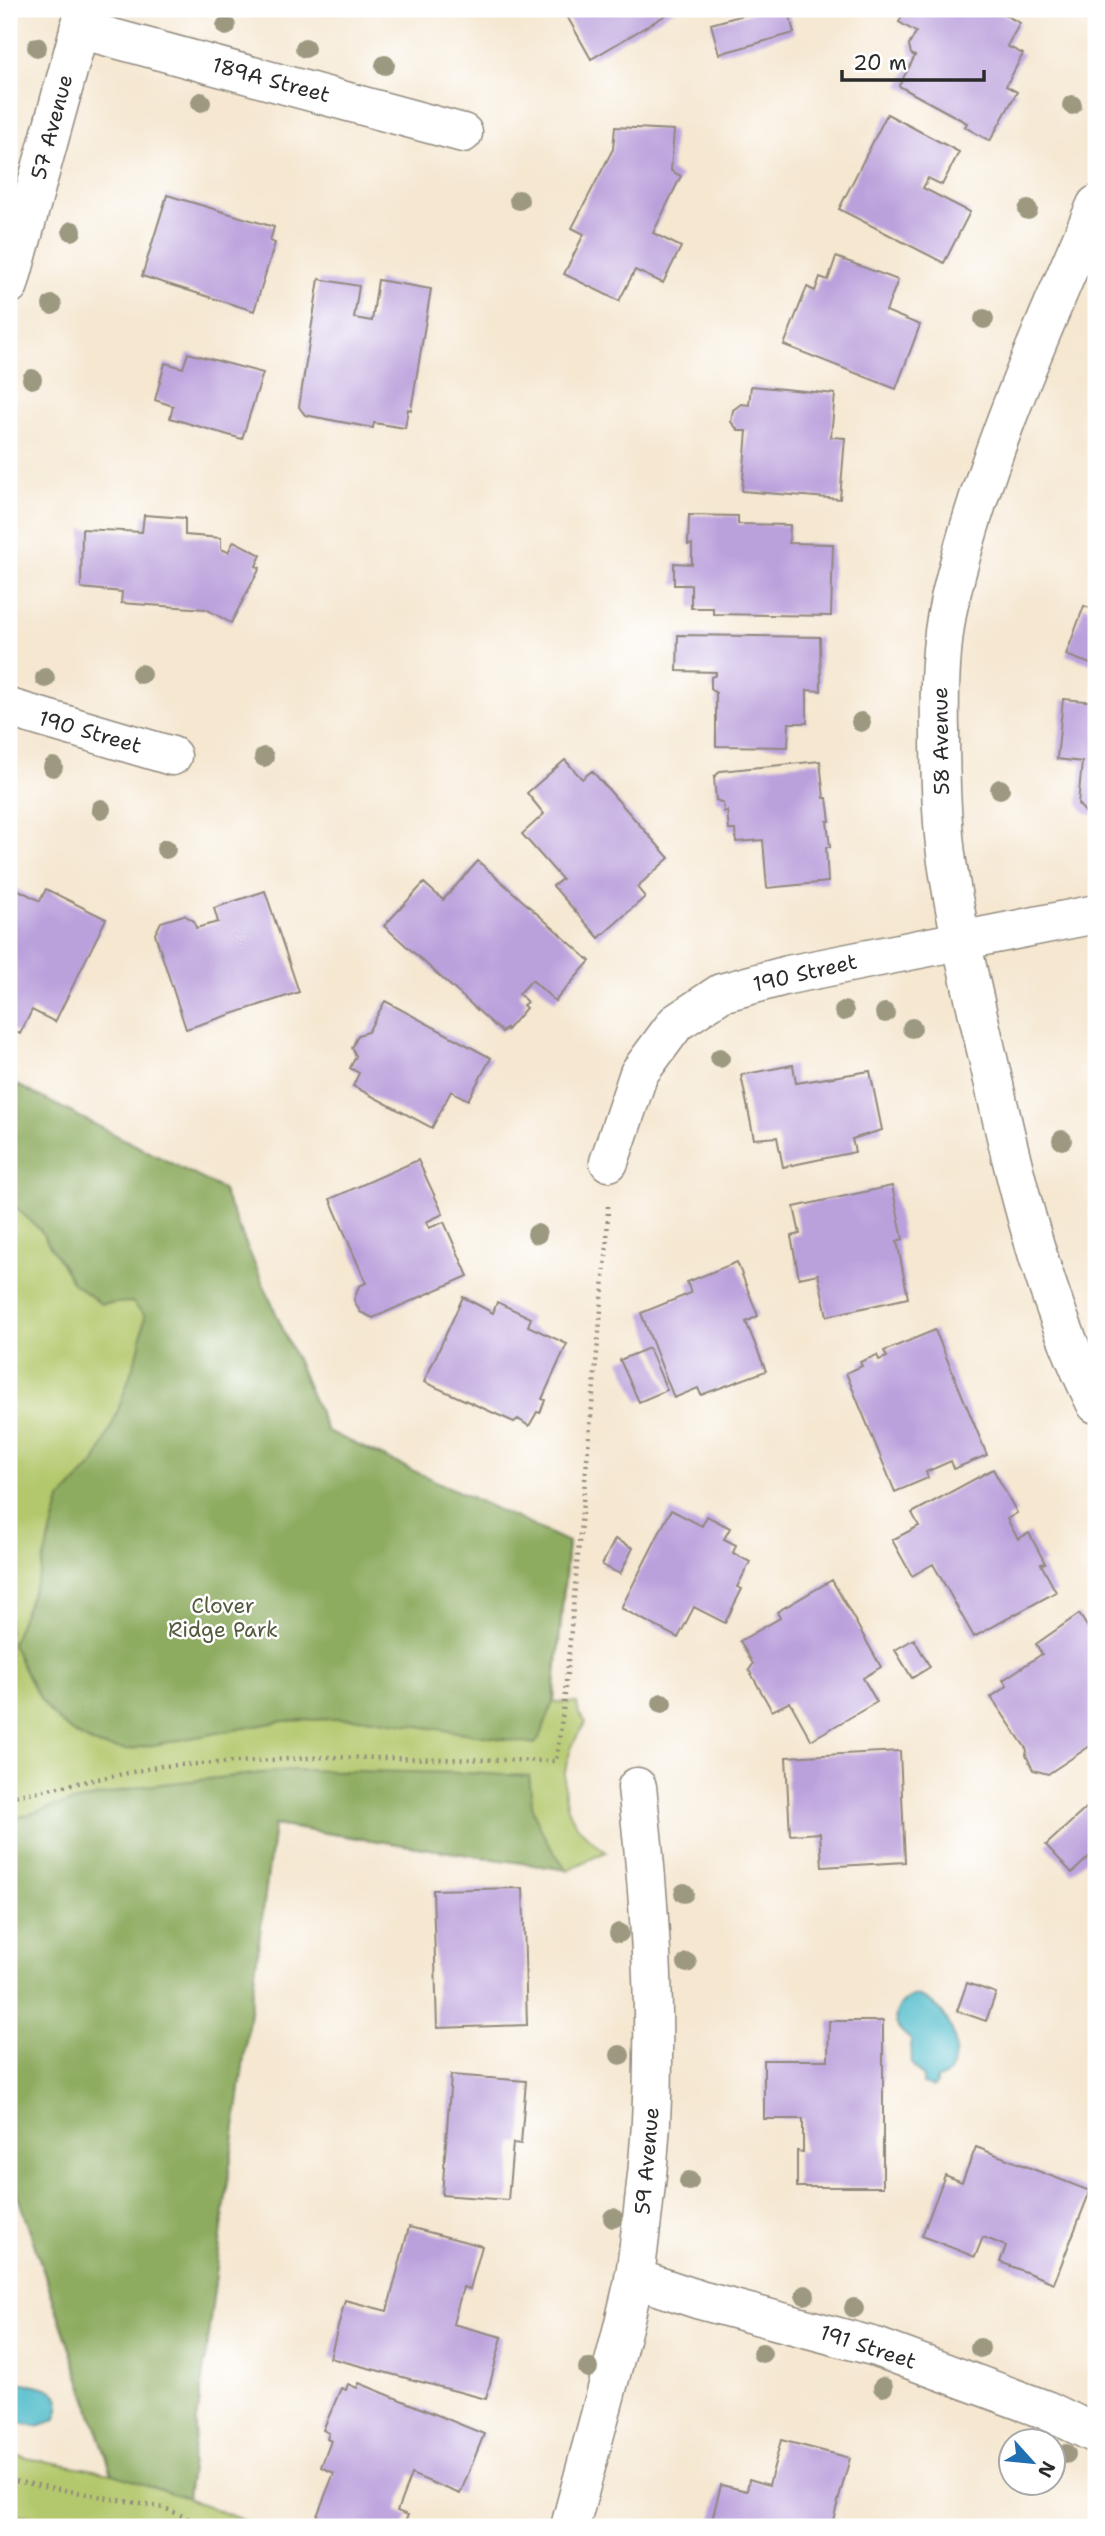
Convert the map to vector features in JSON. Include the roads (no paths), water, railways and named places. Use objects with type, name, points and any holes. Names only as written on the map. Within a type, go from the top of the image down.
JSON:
[{"type":"street","name":"189A Street","points":[[82,19],[463,133]]},
{"type":"street","name":"57 Avenue","points":[[9,285],[82,19]]},
{"type":"street","name":"58 Avenue","points":[[1096,205],[1000,440],[972,521],[950,601],[939,677],[940,772],[946,858],[960,940],[1022,1202],[1049,1292],[1096,1404]]},
{"type":"street","name":"190 Street","points":[[9,708],[172,756]]},
{"type":"street","name":"190 Street","points":[[609,1163],[639,1073],[676,1023],[721,993],[788,975],[1096,914]]},
{"type":"street","name":"59 Avenue","points":[[570,2527],[634,2278],[648,2174],[653,2078],[652,1958],[647,1875],[637,1787]]},
{"type":"street","name":"191 Street","points":[[634,2278],[700,2300],[876,2347],[1046,2410],[1096,2434]]},
{"type":"water","points":[[915,1996],[927,2000],[945,2017],[955,2042],[952,2066],[945,2077],[936,2079],[936,2085],[933,2087],[923,2084],[923,2077],[912,2064],[911,2040],[899,2029],[895,2017],[899,2008]]},
{"type":"water","points":[[9,2381],[48,2388],[55,2393],[59,2399],[59,2408],[55,2420],[38,2426],[9,2421]]},
{"type":"park label","name":"Clover Ridge Park","points":[[223,1618]]}]
